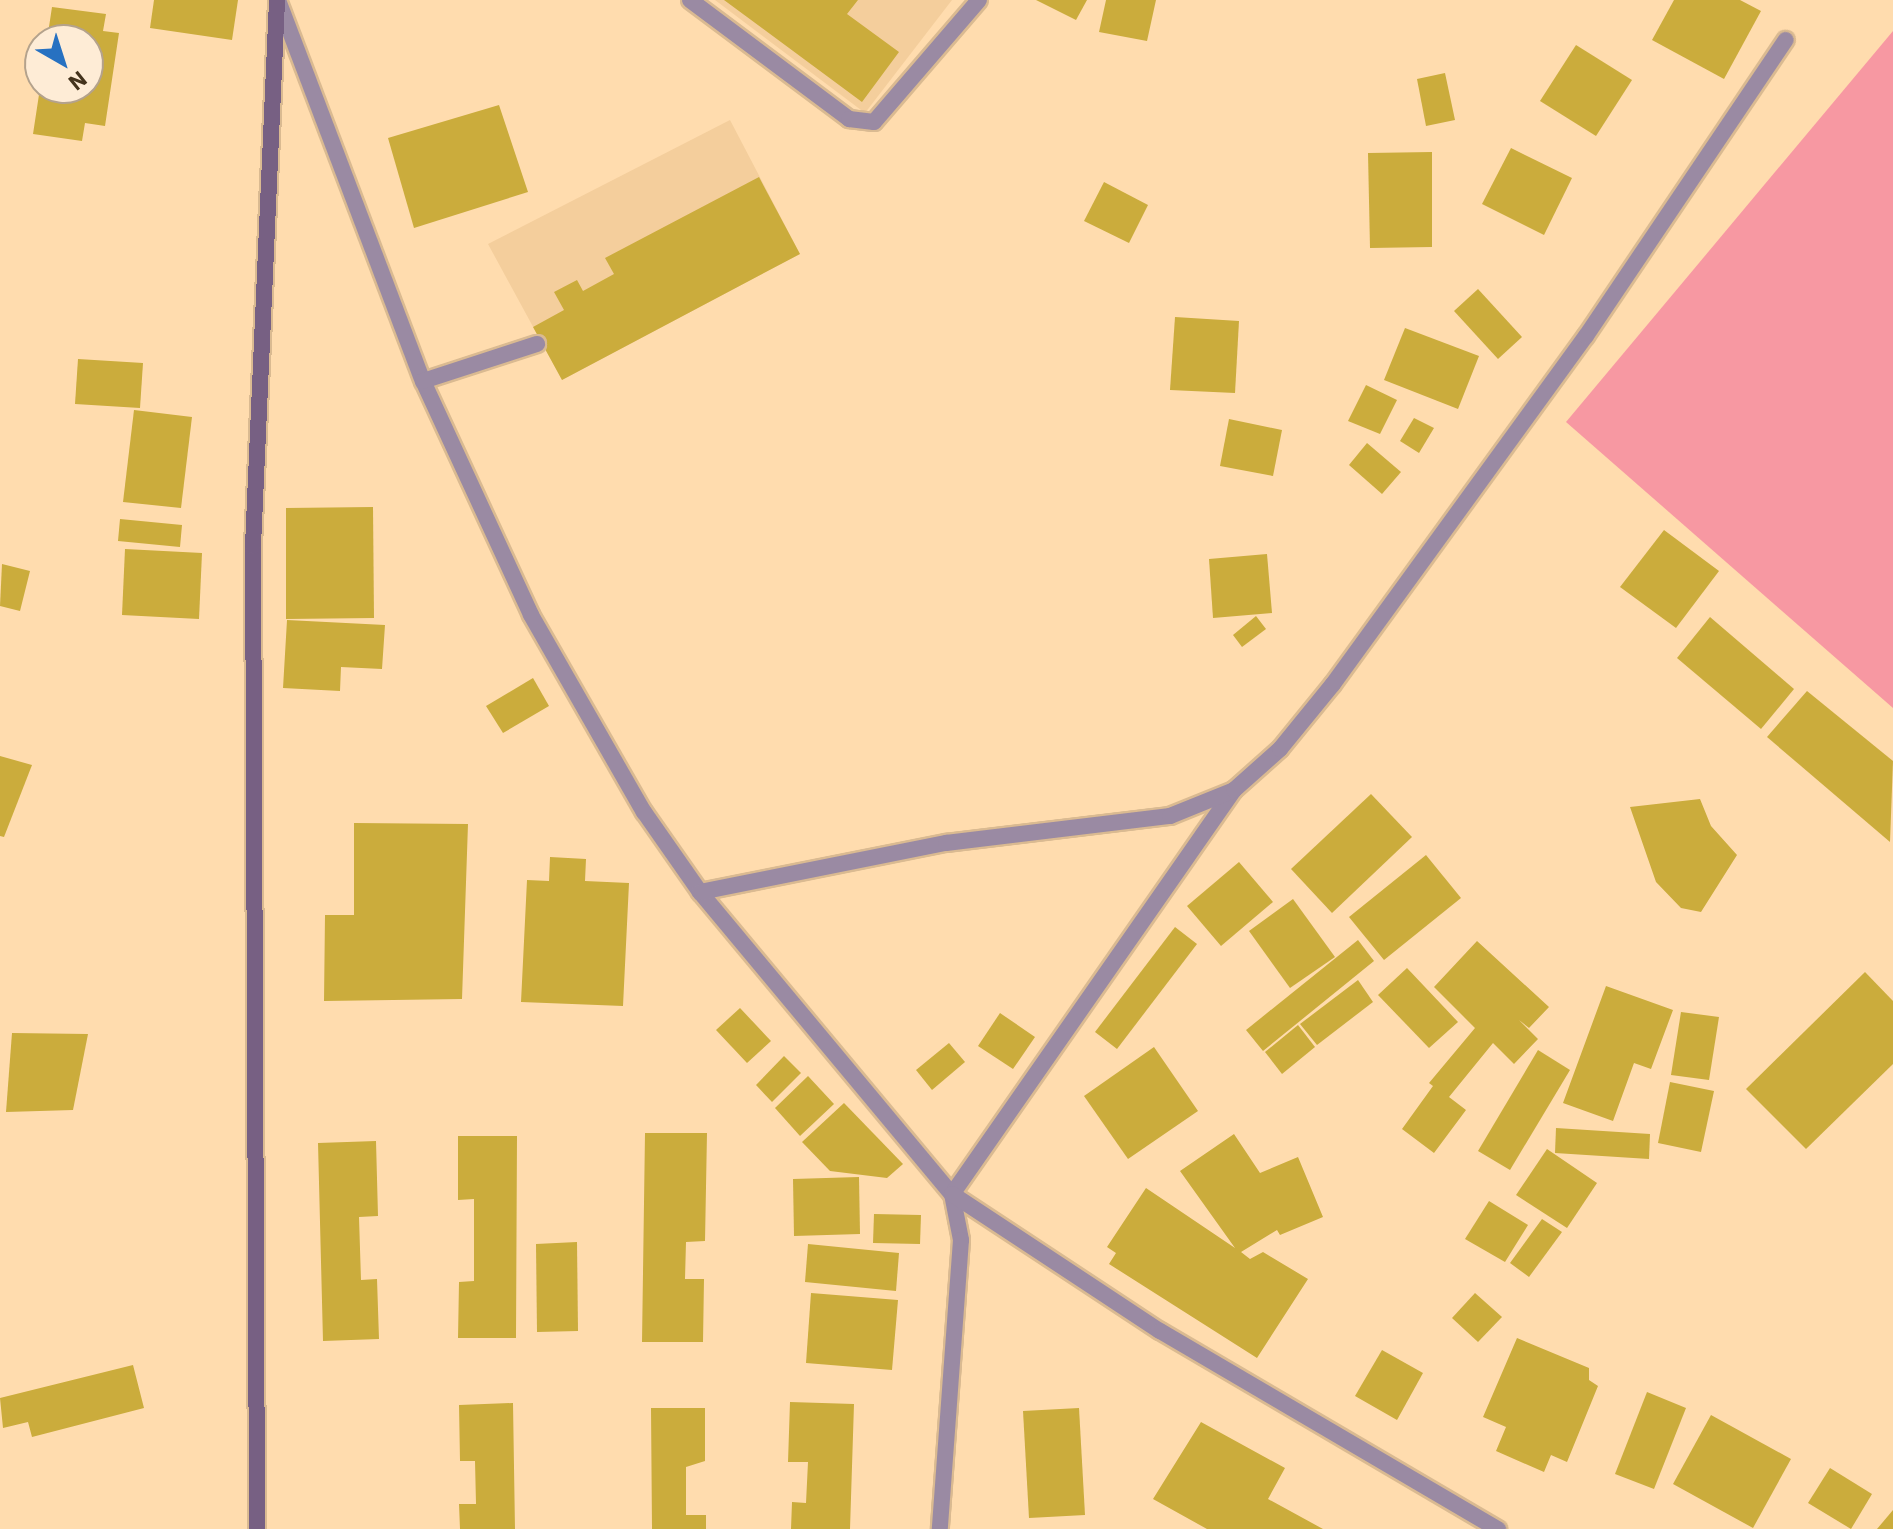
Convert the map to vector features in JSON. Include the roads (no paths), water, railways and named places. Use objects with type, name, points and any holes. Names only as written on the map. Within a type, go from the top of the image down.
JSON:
[{"type":"street","points":[[278,0],[423,381],[531,615],[644,812],[700,892],[952,1194],[1160,1331],[1498,1529]]},
{"type":"street","points":[[257,1529],[253,546],[278,0]]},
{"type":"street","points":[[690,0],[849,119],[874,122],[979,0]]},
{"type":"street","points":[[940,1529],[961,1240],[952,1194],[1234,790],[1280,749],[1333,684],[1586,336],[1786,40]]},
{"type":"street","points":[[423,381],[537,344]]},
{"type":"street","points":[[700,892],[946,843],[1170,816],[1234,790]]}]
